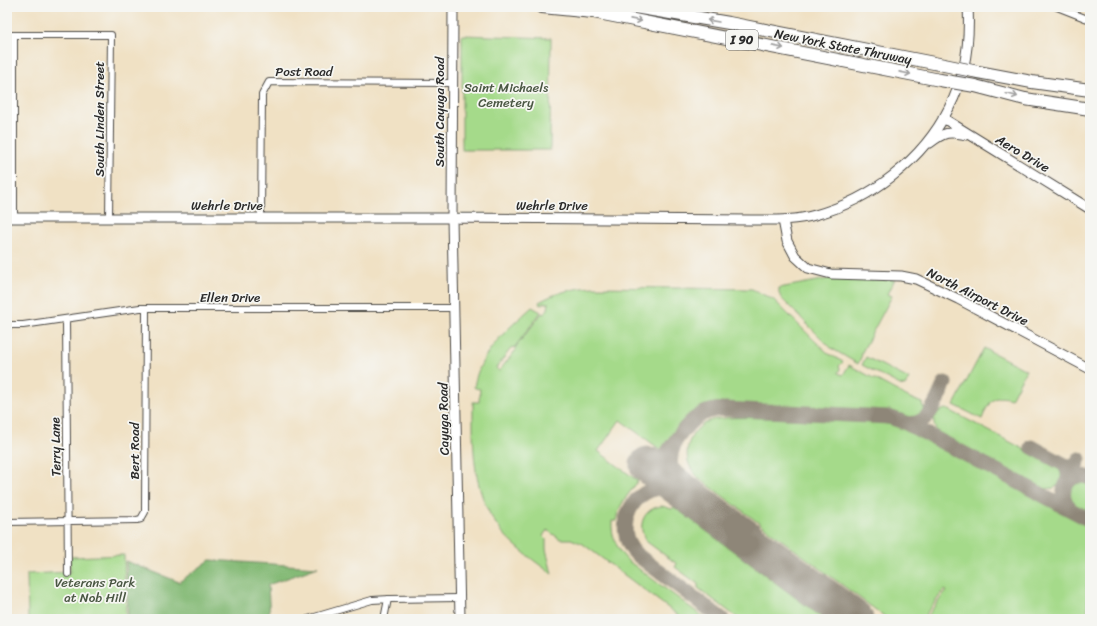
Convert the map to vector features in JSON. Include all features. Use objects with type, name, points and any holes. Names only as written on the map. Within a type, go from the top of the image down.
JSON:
[{"type":"highway","name":"New York State Thruway","points":[[542,7],[601,14],[974,86],[1025,99],[1090,109]]},
{"type":"highway","name":"New York State Thruway","points":[[635,7],[729,23],[1032,82],[1090,90]]},
{"type":"street","name":"South Cayuga Road","points":[[452,218],[453,7]]},
{"type":"street","name":"Wehrle Drive","points":[[11,218],[783,220],[813,216],[866,195],[895,174],[918,152],[943,118],[956,92],[965,63],[969,25],[968,7]]},
{"type":"street","points":[[1061,8],[1090,20]]},
{"type":"street","points":[[7,35],[14,35],[11,218]]},
{"type":"street","name":"South Linden Street","points":[[14,35],[111,35],[109,218]]},
{"type":"street","name":"Post Road","points":[[261,218],[262,95],[269,82],[452,83]]},
{"type":"street","name":"Aero Drive","points":[[943,118],[1090,209]]},
{"type":"street","points":[[918,152],[940,135],[948,132],[970,135]]},
{"type":"street","name":"Cayuga Road","points":[[452,218],[460,619]]},
{"type":"street","name":"North Airport Drive","points":[[783,220],[787,241],[795,256],[808,268],[831,274],[901,276],[916,279],[945,292],[1090,369]]},
{"type":"street","name":"Ellen Drive","points":[[7,325],[23,325],[146,308],[454,308]]},
{"type":"street","name":"Bert Road","points":[[67,522],[137,520],[144,516],[146,308]]},
{"type":"street","name":"Terry Lane","points":[[66,319],[68,574]]},
{"type":"street","points":[[7,522],[67,522]]},
{"type":"street","points":[[308,619],[372,600],[459,598]]},
{"type":"street","points":[[384,619],[388,599]]},
{"type":"green space","name":"Saint Michaels Cemetery","points":[[462,35],[551,38],[550,150],[462,150]]},
{"type":"green space","points":[[833,278],[895,279],[887,294],[892,296],[861,354],[862,355],[858,364],[831,348],[781,298],[779,293],[779,288]]},
{"type":"green space","points":[[594,287],[752,289],[774,300],[829,354],[843,362],[839,366],[840,369],[838,373],[843,375],[849,365],[922,403],[923,407],[925,407],[921,415],[914,417],[882,410],[718,403],[707,405],[691,413],[678,426],[661,450],[620,420],[598,451],[638,481],[621,505],[616,521],[612,521],[615,542],[627,560],[706,619],[683,619],[583,544],[571,539],[560,539],[547,530],[543,536],[546,539],[546,549],[552,574],[520,550],[501,531],[490,515],[478,480],[475,461],[473,442],[473,402],[479,402],[480,389],[474,387],[477,374],[488,352],[504,333],[532,307],[541,312],[514,348],[512,347],[496,368],[499,371],[542,313],[544,314],[548,309],[549,303],[540,305],[539,302],[566,291]]},
{"type":"green space","points":[[984,348],[1026,370],[1011,399],[999,397],[992,401],[986,409],[982,419],[954,405]]},
{"type":"green space","points":[[866,357],[909,379],[905,386],[900,385],[862,365]]},
{"type":"green space","points":[[946,409],[1058,467],[1061,473],[1061,481],[1054,488],[1045,489],[938,432],[934,425],[934,418],[939,412]]},
{"type":"green space","points":[[722,418],[771,418],[881,423],[899,426],[1090,527],[1090,584],[1087,584],[1088,619],[925,619],[946,591],[944,590],[922,619],[888,619],[700,479],[693,472],[689,464],[687,451],[691,438],[702,425],[714,419]]},
{"type":"green space","points":[[1082,482],[1090,484],[1090,513],[1075,505],[1070,497],[1073,487]]},
{"type":"green space","points":[[662,506],[672,509],[674,507],[824,619],[739,619],[698,588],[698,584],[675,567],[677,564],[647,542],[642,530],[643,519],[650,510]]},
{"type":"green space","name":"Veterans Park at Nob Hill","points":[[124,555],[126,619],[28,619],[27,574],[70,572],[70,557]]},
{"type":"green space","points":[[210,560],[318,567],[268,585],[270,619],[128,619],[126,561],[179,582]]},
{"type":"taxiway","points":[[906,423],[921,421],[926,417],[935,404],[945,383]]},
{"type":"taxiway","points":[[666,454],[690,423],[697,417],[714,410],[725,409],[889,417],[906,423],[1090,520]]},
{"type":"taxiway","points":[[674,445],[671,458],[672,471],[674,477],[687,492]]},
{"type":"taxiway","points":[[1032,447],[1065,465],[1069,473],[1067,482]]},
{"type":"taxiway","points":[[1068,481],[1079,459]]},
{"type":"taxiway","points":[[1071,510],[1066,504],[1064,497],[1066,485],[1075,477],[1082,476],[1090,478]]},
{"type":"taxiway","points":[[698,502],[684,493],[668,488],[656,489],[645,493],[636,501],[630,510],[626,521],[626,533],[629,544],[636,554],[722,619]]},
{"type":"runway","points":[[648,465],[855,619]]}]
